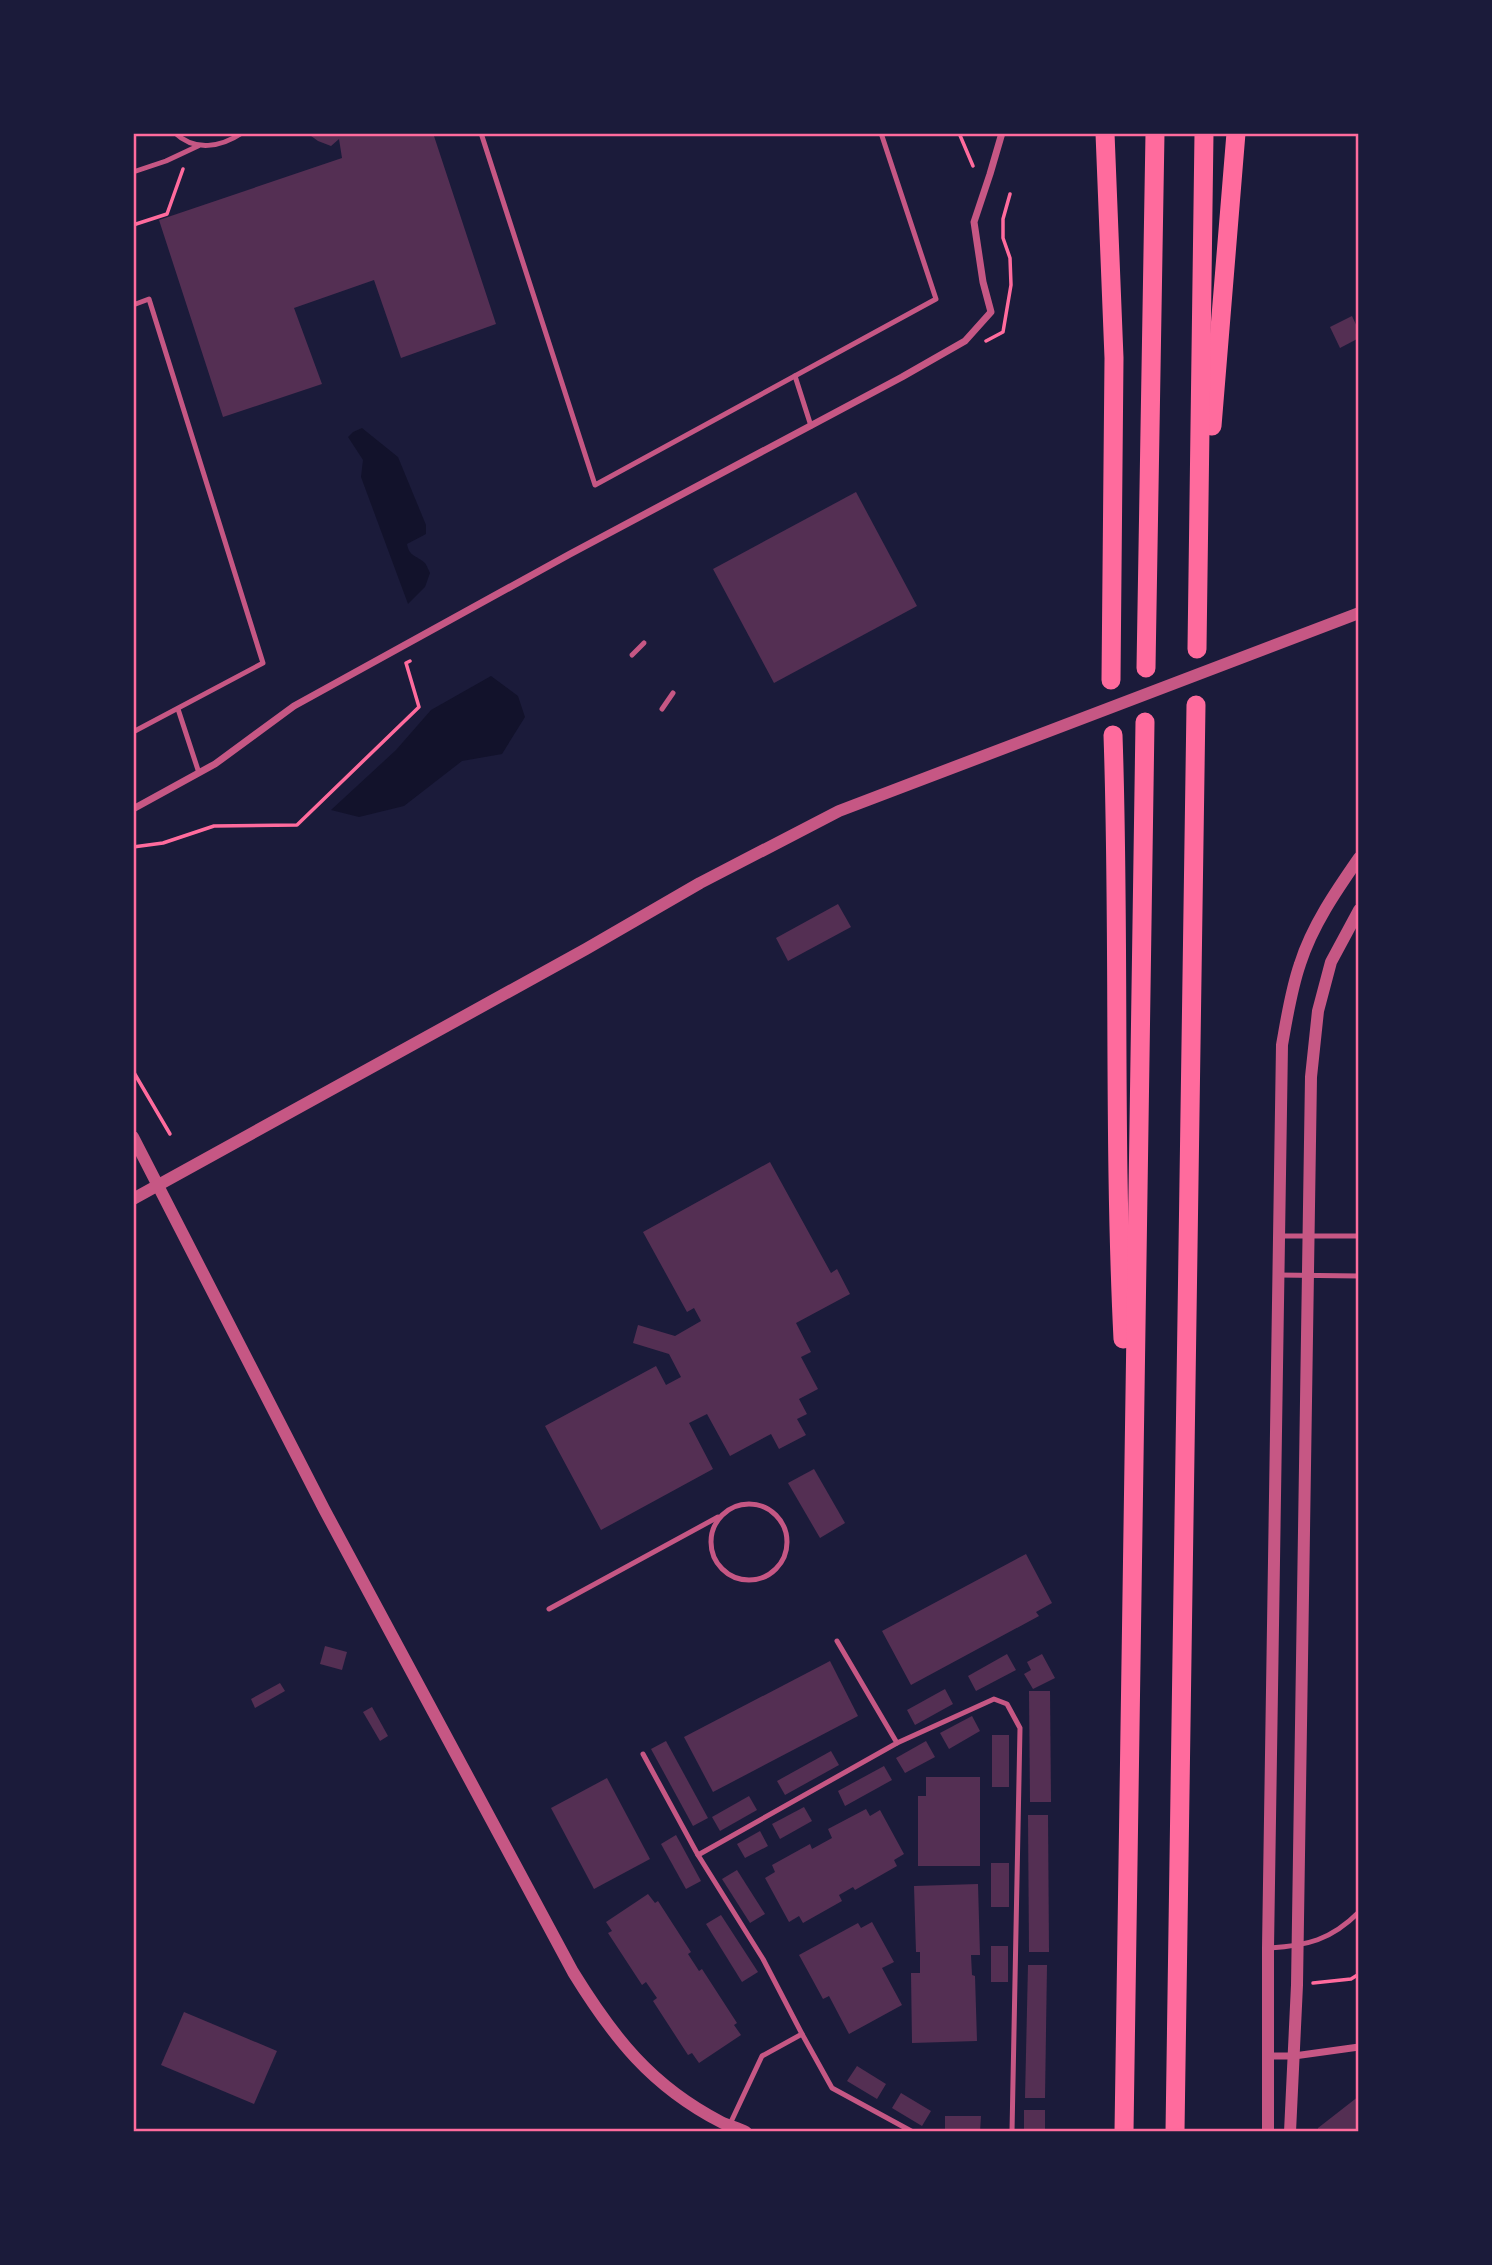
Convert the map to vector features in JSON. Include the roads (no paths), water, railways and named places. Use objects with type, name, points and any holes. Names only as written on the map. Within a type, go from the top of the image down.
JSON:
[{"type":"highway","points":[[1105,133],[1114,358],[1111,680]]},
{"type":"highway","points":[[1146,668],[1155,133]]},
{"type":"highway","points":[[1197,649],[1204,133]]},
{"type":"highway","points":[[1197,598],[1236,133]]},
{"type":"highway","points":[[1175,2132],[1196,705]]},
{"type":"highway","points":[[1124,2132],[1145,722]]},
{"type":"highway","points":[[1113,735],[1118,973],[1118,1245],[1124,1357],[1133,1444]]},
{"type":"street","points":[[133,810],[215,764],[294,706],[965,341],[991,312],[983,282],[974,222],[1002,133]]},
{"type":"street","points":[[133,1199],[586,949],[700,883],[839,811],[1359,613]]},
{"type":"street","points":[[1268,2132],[1268,1948],[1282,1045],[1300,961],[1324,910],[1359,859]]},
{"type":"street","points":[[1290,2132],[1297,1946],[1311,1077],[1318,1011],[1331,962],[1359,910]]},
{"type":"street","points":[[133,1138],[324,1510],[573,1972],[600,2015],[654,2077],[684,2100],[746,2132]]},
{"type":"street","points":[[1268,2056],[1294,2056],[1359,2047]]},
{"type":"lane","points":[[174,133],[198,146]]},
{"type":"lane","points":[[133,172],[198,146],[230,141],[242,133]]},
{"type":"lane","points":[[481,133],[595,485],[936,299],[881,133]]},
{"type":"lane","points":[[133,305],[149,299],[263,663],[133,732]]},
{"type":"lane","points":[[795,376],[811,426]]},
{"type":"lane","points":[[632,655],[644,643]]},
{"type":"lane","points":[[662,709],[673,692]]},
{"type":"lane","points":[[177,709],[199,773]]},
{"type":"lane","points":[[1279,1236],[1359,1236]]},
{"type":"lane","points":[[1278,1275],[1359,1276]]},
{"type":"lane","points":[[549,1609],[736,1506],[756,1504],[775,1514],[784,1528],[786,1545],[778,1566],[758,1579],[738,1578],[722,1569],[714,1557],[710,1541],[713,1527],[721,1516]]},
{"type":"lane","points":[[837,1641],[897,1742]]},
{"type":"lane","points":[[698,1855],[897,1742],[994,1699],[1007,1704],[1020,1728],[1012,2132]]},
{"type":"lane","points":[[643,1754],[698,1855],[763,1959],[832,2088],[913,2132]]},
{"type":"lane","points":[[1268,1948],[1297,1946],[1330,1936],[1359,1912]]},
{"type":"lane","points":[[730,2124],[762,2056],[802,2035]]}]
